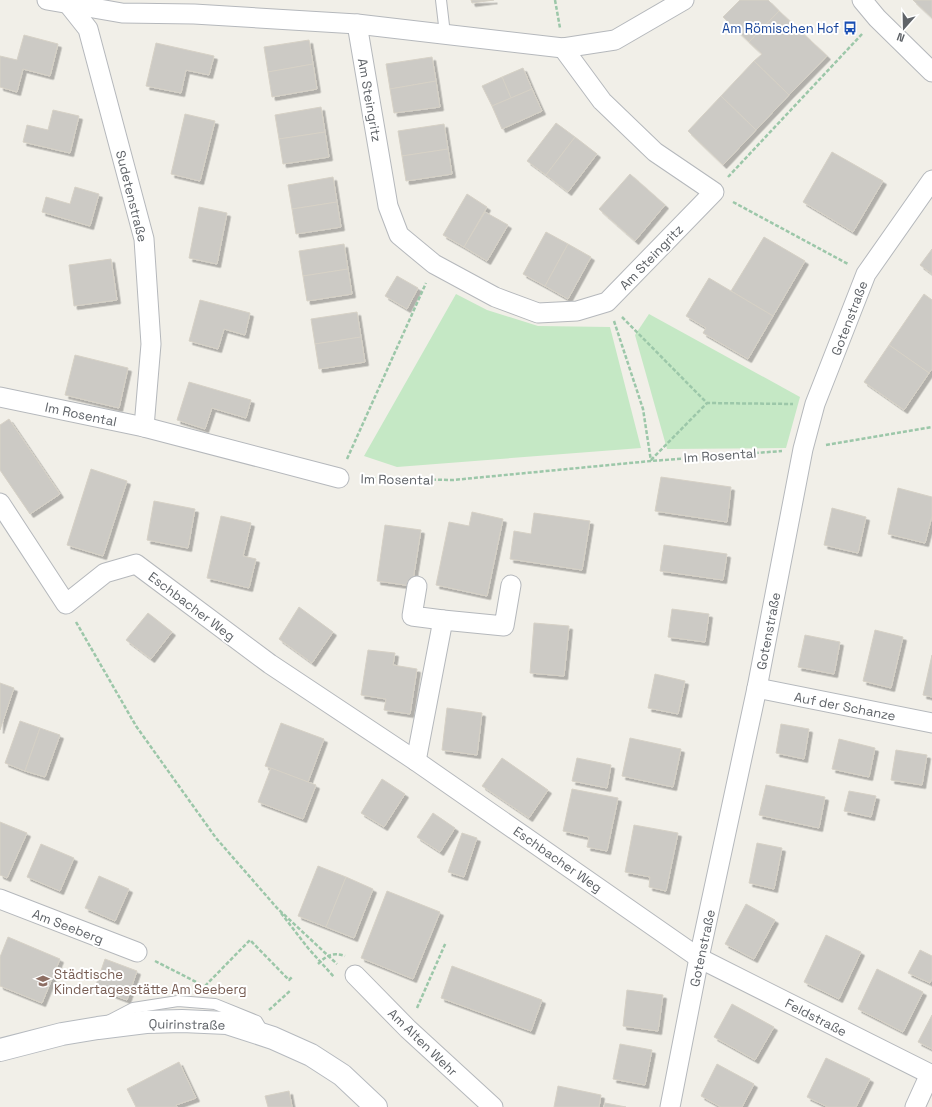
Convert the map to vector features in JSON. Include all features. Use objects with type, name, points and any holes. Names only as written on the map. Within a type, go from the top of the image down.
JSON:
[{"type":"street","points":[[47,0],[65,1],[122,13],[194,14],[357,24],[563,48],[615,40],[684,0]]},
{"type":"street","points":[[862,0],[877,18],[932,72]]},
{"type":"street","name":"Sudetenstraße","points":[[65,1],[88,29],[144,240],[151,344],[144,427]]},
{"type":"street","name":"Am Steingritz","points":[[357,24],[388,206],[399,235],[434,264],[495,297],[538,313],[576,311],[607,302],[714,192]]},
{"type":"street","points":[[563,48],[602,101],[654,152],[714,192]]},
{"type":"street","name":"Gotenstraße","points":[[670,1107],[699,958],[757,688],[803,449],[815,404],[866,274],[932,180]]},
{"type":"street","name":"Im Rosental","points":[[0,397],[144,427],[339,478]]},
{"type":"street","points":[[0,503],[66,604]]},
{"type":"street","name":"Eschbacher Weg","points":[[66,604],[105,573],[136,564],[270,664],[416,761],[570,875],[699,958]]},
{"type":"street","points":[[417,586],[412,616],[504,626],[511,585]]},
{"type":"street","points":[[416,761],[443,620]]},
{"type":"street","name":"Auf der Schanze","points":[[757,688],[932,723]]},
{"type":"street","name":"Am Seeberg","points":[[0,899],[137,952]]},
{"type":"street","name":"Feldstraße","points":[[699,958],[931,1074]]},
{"type":"street","name":"Am Alten Wehr","points":[[355,974],[408,1029],[493,1107]]},
{"type":"street","name":"Quirinstraße","points":[[0,1050],[62,1034],[146,1022],[226,1023],[262,1029],[311,1055],[342,1075],[376,1107]]},
{"type":"street","points":[[915,1107],[931,1074]]},
{"type":"lane","points":[[441,0],[445,34]]},
{"type":"lane","points":[[98,1028],[113,1018],[133,1008],[178,1001],[215,1004],[262,1029]]},
{"type":"path","points":[[555,0],[563,48]]},
{"type":"path","points":[[866,274],[714,192],[877,18]]},
{"type":"path","points":[[339,478],[434,264]]},
{"type":"path","points":[[607,302],[707,403],[815,404]]},
{"type":"path","points":[[607,302],[644,409],[651,461]]},
{"type":"path","points":[[651,461],[707,403]]},
{"type":"path","name":"Im Rosental","points":[[339,478],[454,480],[651,461],[803,449],[932,427]]},
{"type":"path","points":[[66,604],[136,726],[216,838],[277,908],[290,926],[324,966]]},
{"type":"path","points":[[277,908],[327,955]]},
{"type":"path","points":[[205,986],[250,940],[289,980],[292,977]]},
{"type":"path","points":[[408,1029],[446,942]]},
{"type":"path","points":[[137,952],[205,986],[215,1004]]},
{"type":"path","points":[[262,1029],[291,990]]},
{"type":"green space","points":[[456,294],[487,310],[538,326],[610,327],[641,448],[397,467],[364,456]]},
{"type":"green space","points":[[649,314],[800,397],[786,448],[667,449],[635,335]]},
{"type":"building","points":[[471,0],[494,0],[472,3]]},
{"type":"building","points":[[740,0],[768,0],[779,11],[749,42],[723,17]]},
{"type":"building","points":[[913,0],[932,0],[932,18]]},
{"type":"building","points":[[779,11],[827,56],[789,95],[754,61],[762,54],[749,42]]},
{"type":"building","points":[[24,35],[58,44],[50,76],[23,69],[17,92],[0,87],[0,56],[17,60]]},
{"type":"building","points":[[309,40],[313,64],[268,72],[264,47]]},
{"type":"building","points":[[156,43],[214,56],[209,75],[186,70],[181,93],[146,86]]},
{"type":"building","points":[[432,57],[436,81],[390,89],[386,64]]},
{"type":"building","points":[[754,61],[789,95],[756,130],[721,96]]},
{"type":"building","points":[[313,64],[317,89],[272,97],[268,72]]},
{"type":"building","points":[[523,68],[532,89],[511,98],[502,77]]},
{"type":"building","points":[[502,77],[511,98],[492,106],[482,86]]},
{"type":"building","points":[[436,81],[440,107],[394,113],[390,89]]},
{"type":"building","points":[[532,89],[542,111],[502,129],[492,106]]},
{"type":"building","points":[[721,96],[756,130],[723,165],[688,131]]},
{"type":"building","points":[[321,107],[325,132],[279,139],[275,115]]},
{"type":"building","points":[[53,110],[79,116],[70,153],[23,142],[27,125],[48,130]]},
{"type":"building","points":[[185,114],[215,121],[200,181],[171,174]]},
{"type":"building","points":[[556,123],[575,137],[546,175],[527,161]]},
{"type":"building","points":[[444,124],[448,149],[402,156],[398,131]]},
{"type":"building","points":[[325,132],[329,157],[283,164],[279,139]]},
{"type":"building","points":[[575,137],[597,154],[568,192],[546,175]]},
{"type":"building","points":[[448,149],[452,174],[406,181],[402,156]]},
{"type":"building","points":[[832,152],[883,181],[853,232],[803,202]]},
{"type":"building","points":[[630,174],[665,205],[635,241],[599,209]]},
{"type":"building","points":[[333,177],[337,202],[292,209],[288,185]]},
{"type":"building","points":[[75,187],[99,194],[90,226],[42,212],[46,197],[70,204]]},
{"type":"building","points":[[467,194],[487,207],[464,247],[443,235]]},
{"type":"building","points":[[337,202],[341,227],[296,234],[292,209]]},
{"type":"building","points":[[199,207],[227,213],[217,264],[189,258]]},
{"type":"building","points":[[485,212],[508,225],[487,261],[464,247]]},
{"type":"building","points":[[546,232],[568,244],[545,286],[523,274]]},
{"type":"building","points":[[764,237],[805,261],[773,316],[731,291]]},
{"type":"building","points":[[344,244],[348,269],[303,276],[299,251]]},
{"type":"building","points":[[568,244],[591,257],[568,299],[545,286]]},
{"type":"building","points":[[932,249],[932,274],[920,265]]},
{"type":"building","points":[[111,259],[117,300],[74,306],[69,265]]},
{"type":"building","points":[[348,269],[352,294],[307,301],[303,276]]},
{"type":"building","points":[[397,276],[418,288],[407,309],[385,296]]},
{"type":"building","points":[[709,278],[773,316],[748,359],[703,333],[706,328],[686,316]]},
{"type":"building","points":[[924,294],[932,300],[932,369],[929,373],[889,345]]},
{"type":"building","points":[[200,300],[250,313],[245,335],[224,329],[218,349],[189,341]]},
{"type":"building","points":[[357,312],[361,337],[315,344],[311,319]]},
{"type":"building","points":[[361,337],[365,362],[319,369],[315,344]]},
{"type":"building","points":[[889,345],[929,373],[904,410],[864,382]]},
{"type":"building","points":[[75,355],[128,368],[119,408],[65,395]]},
{"type":"building","points":[[189,382],[251,400],[246,418],[212,408],[205,429],[177,420]]},
{"type":"building","points":[[9,419],[60,494],[30,514],[0,470],[0,425]]},
{"type":"building","points":[[91,469],[127,481],[103,556],[67,545]]},
{"type":"building","points":[[661,477],[731,487],[727,522],[655,511]]},
{"type":"building","points":[[898,488],[932,497],[932,516],[925,543],[888,534]]},
{"type":"building","points":[[154,501],[195,509],[188,548],[147,540]]},
{"type":"building","points":[[832,508],[866,517],[858,553],[824,545]]},
{"type":"building","points":[[472,512],[503,519],[487,596],[436,585],[449,522],[469,526]]},
{"type":"building","points":[[534,513],[590,521],[582,570],[510,559],[514,531],[531,534]]},
{"type":"building","points":[[221,516],[251,523],[243,556],[256,559],[249,588],[207,578]]},
{"type":"building","points":[[385,525],[421,530],[412,586],[377,581]]},
{"type":"building","points":[[664,545],[727,554],[723,580],[660,571]]},
{"type":"building","points":[[299,607],[333,632],[312,663],[279,639]]},
{"type":"building","points":[[672,609],[709,614],[705,642],[668,637]]},
{"type":"building","points":[[148,613],[172,632],[151,659],[126,640]]},
{"type":"building","points":[[534,623],[569,626],[564,676],[530,673]]},
{"type":"building","points":[[875,630],[903,637],[891,688],[863,681]]},
{"type":"building","points":[[805,635],[840,642],[834,674],[798,667]]},
{"type":"building","points":[[368,650],[395,653],[393,665],[417,669],[410,714],[384,710],[386,699],[361,695]]},
{"type":"building","points":[[932,655],[932,697],[923,695]]},
{"type":"building","points":[[655,674],[685,681],[678,714],[648,708]]},
{"type":"building","points":[[0,683],[14,688],[0,730]]},
{"type":"building","points":[[447,708],[482,713],[477,755],[442,750]]},
{"type":"building","points":[[20,721],[40,728],[25,771],[5,763]]},
{"type":"building","points":[[281,723],[324,739],[308,782],[265,766]]},
{"type":"building","points":[[781,724],[809,729],[804,759],[776,753]]},
{"type":"building","points":[[40,728],[60,735],[45,777],[25,771]]},
{"type":"building","points":[[630,738],[681,749],[673,787],[622,776]]},
{"type":"building","points":[[839,739],[875,748],[869,777],[832,769]]},
{"type":"building","points":[[896,750],[927,755],[922,785],[891,780]]},
{"type":"building","points":[[502,758],[548,790],[529,818],[482,786]]},
{"type":"building","points":[[577,758],[611,765],[607,788],[572,781]]},
{"type":"building","points":[[271,768],[316,785],[303,819],[258,802]]},
{"type":"building","points":[[382,779],[405,794],[384,827],[361,813]]},
{"type":"building","points":[[766,785],[825,797],[819,828],[759,815]]},
{"type":"building","points":[[572,789],[618,798],[607,851],[587,847],[589,837],[563,831]]},
{"type":"building","points":[[849,791],[876,796],[871,817],[844,811]]},
{"type":"building","points":[[433,813],[455,828],[440,852],[417,837]]},
{"type":"building","points":[[0,822],[27,833],[7,878],[0,875]]},
{"type":"building","points":[[634,825],[678,833],[666,891],[649,887],[650,877],[625,872]]},
{"type":"building","points":[[462,833],[477,838],[464,877],[448,872]]},
{"type":"building","points":[[757,843],[782,848],[774,889],[749,883]]},
{"type":"building","points":[[41,844],[74,858],[60,891],[27,877]]},
{"type":"building","points":[[318,866],[346,877],[326,927],[298,916]]},
{"type":"building","points":[[99,876],[129,889],[115,921],[85,908]]},
{"type":"building","points":[[346,877],[373,889],[354,938],[326,927]]},
{"type":"building","points":[[387,891],[440,912],[413,979],[361,958]]},
{"type":"building","points":[[746,904],[775,920],[754,959],[725,944]]},
{"type":"building","points":[[826,935],[861,952],[839,999],[804,982]]},
{"type":"building","points":[[8,937],[60,959],[42,1003],[0,986],[0,957]]},
{"type":"building","points":[[920,950],[932,956],[932,978],[930,983],[908,973]]},
{"type":"building","points":[[105,959],[137,971],[127,1000],[95,988]]},
{"type":"building","points":[[452,966],[542,1000],[531,1031],[441,998]]},
{"type":"building","points":[[877,969],[923,992],[903,1032],[858,1009]]},
{"type":"building","points":[[627,990],[663,995],[658,1031],[623,1026]]},
{"type":"building","points":[[732,1004],[774,1027],[755,1060],[714,1037]]},
{"type":"building","points":[[932,1015],[932,1049],[918,1042]]},
{"type":"building","points":[[620,1044],[652,1050],[645,1085],[613,1079]]},
{"type":"building","points":[[826,1058],[870,1079],[856,1107],[828,1107],[807,1097]]},
{"type":"building","points":[[179,1062],[196,1098],[176,1105],[177,1107],[136,1107],[127,1089]]},
{"type":"building","points":[[717,1064],[754,1084],[742,1107],[721,1107],[701,1096]]},
{"type":"building","points":[[558,1086],[601,1095],[599,1107],[554,1107]]},
{"type":"building","points":[[289,1091],[292,1107],[268,1107],[265,1096]]},
{"type":"building","points":[[605,1103],[626,1107],[604,1107]]},
{"type":"place","name":"Am Römischen Hof","points":[[850,28]]},
{"type":"place","name":"Städtische Kindertagesstätte Am Seeberg","points":[[43,981]]}]
